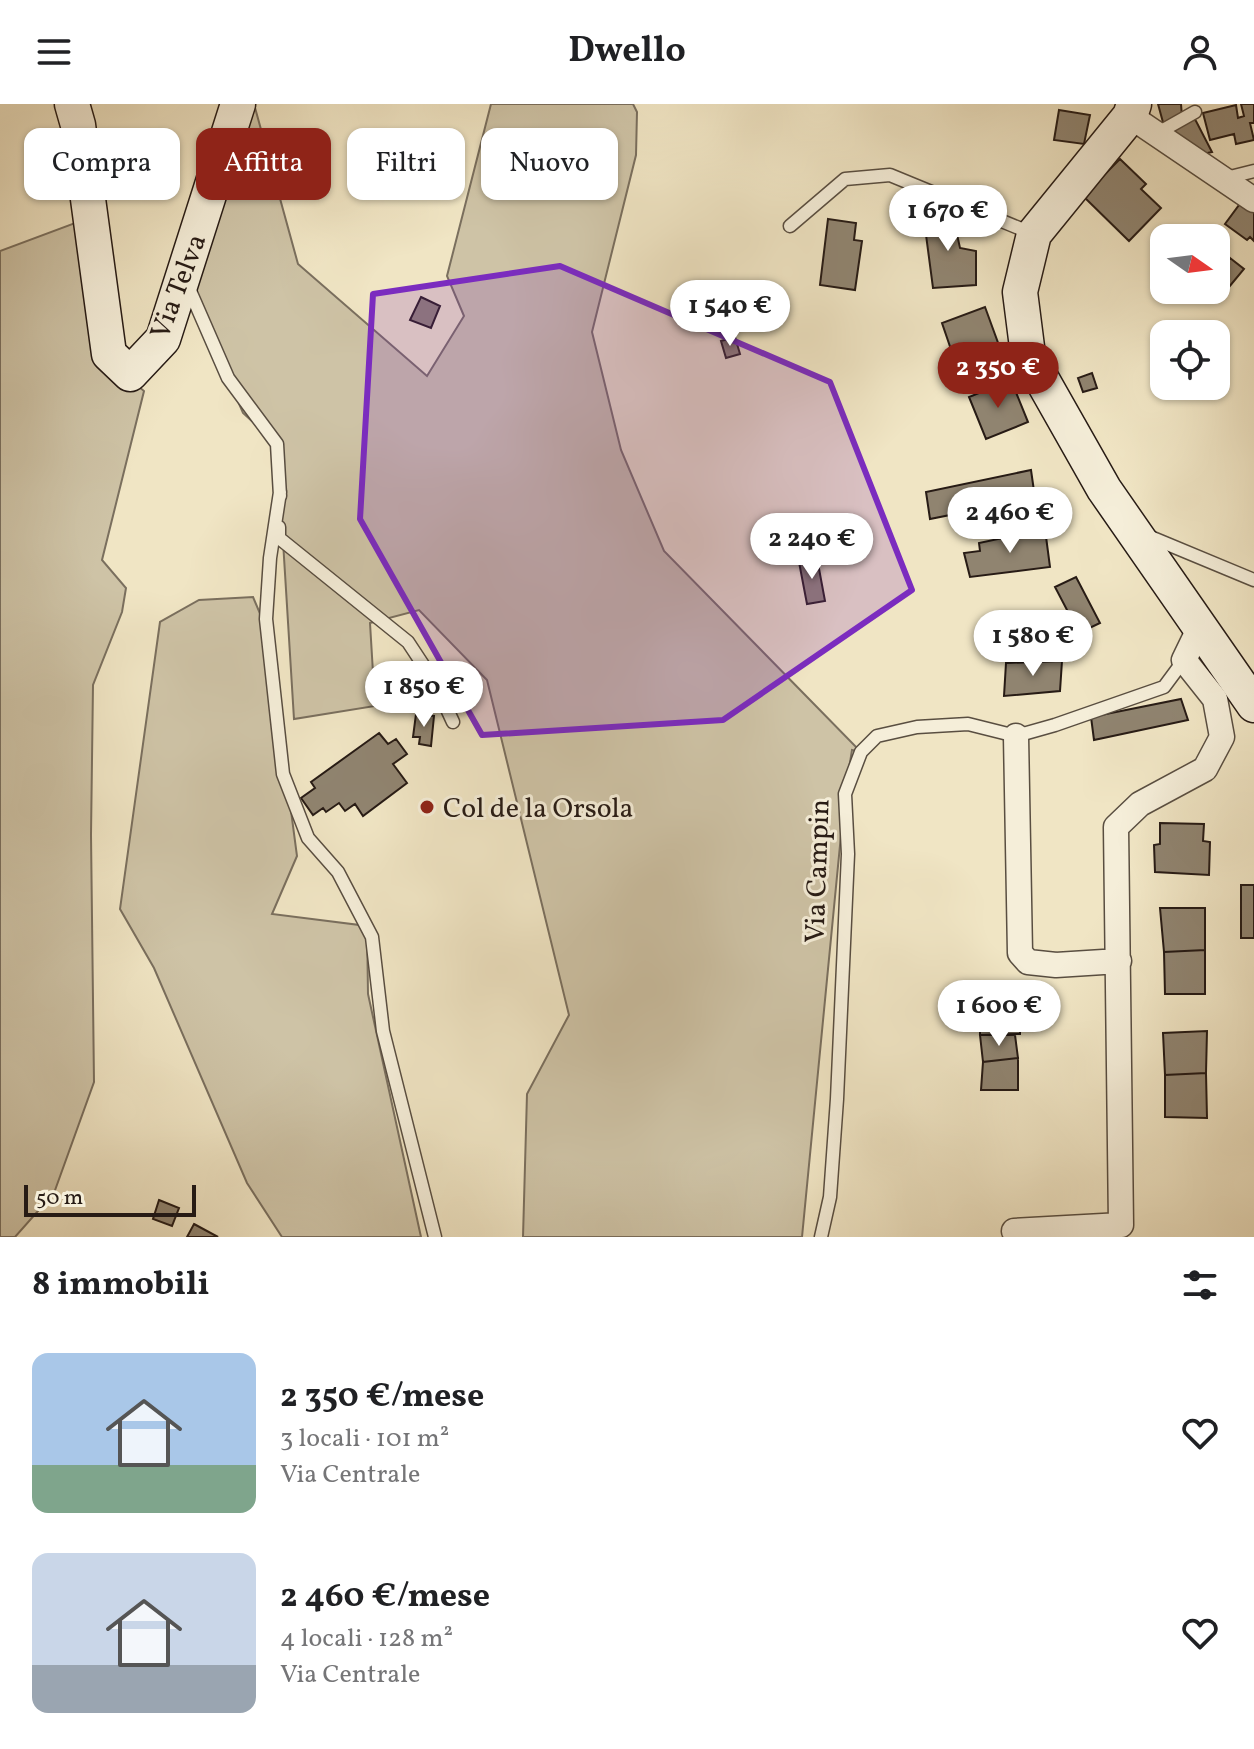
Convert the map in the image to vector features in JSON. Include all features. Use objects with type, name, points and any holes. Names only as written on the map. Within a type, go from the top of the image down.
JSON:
[{"type":"street","name":"Via Telva","points":[[72,104],[78,125],[109,354],[130,374],[163,339],[238,104]]},
{"type":"street","points":[[1254,200],[1140,118],[1034,234],[1020,292],[1028,355],[1104,489],[1254,705]]},
{"type":"street","points":[[1014,1231],[1121,1225],[1116,827],[1140,804],[1205,769],[1222,737],[1215,699],[1184,660],[1199,629]]},
{"type":"street","points":[[1016,736],[1020,953],[1028,962],[1056,965],[1119,961]]},
{"type":"lane","points":[[1140,118],[1195,112]]},
{"type":"lane","points":[[1223,179],[1254,171]]},
{"type":"lane","points":[[790,226],[845,179],[890,175],[1034,234]]},
{"type":"lane","points":[[184,277],[228,378],[277,444],[279,538],[408,642],[435,683],[453,722]]},
{"type":"lane","points":[[280,492],[270,558],[266,619],[283,774],[308,838],[338,872],[372,937],[383,1031],[435,1237]]},
{"type":"lane","points":[[1130,529],[1254,580]]},
{"type":"lane","points":[[1016,736],[1164,687],[1184,660]]},
{"type":"lane","name":"Via Campin","points":[[821,1237],[830,1197],[837,1099],[848,854],[845,794],[861,752],[877,736],[917,727],[968,724],[1016,736]]},
{"type":"highlighted area","points":[[560,266],[830,382],[912,590],[723,720],[482,735],[360,519],[373,294]]},
{"type":"shaded area","points":[[254,104],[261,128],[244,128]]},
{"type":"shaded area","points":[[491,104],[633,104],[637,112],[636,155],[592,332],[621,450],[664,551],[861,752],[852,750],[845,794],[802,1237],[523,1237],[527,1094],[569,1015],[487,680],[419,610],[370,623],[375,706],[294,719],[277,444],[243,413],[184,277],[215,200],[280,200],[298,264],[427,376],[464,316],[447,276],[481,143],[481,200],[618,200],[618,128],[485,128]]},
{"type":"shaded area","points":[[75,223],[98,353],[144,391],[102,560],[126,588],[122,612],[93,685],[94,1082],[54,1193],[15,1237],[0,1237],[0,251]]},
{"type":"shaded area","points":[[253,597],[267,630],[297,856],[272,914],[367,926],[368,994],[421,1237],[282,1237],[247,1183],[154,968],[120,909],[160,622],[199,600]]},
{"type":"building","points":[[1158,104],[1181,104],[1182,117],[1164,126]]},
{"type":"building","points":[[1241,104],[1254,104],[1254,123],[1250,123],[1254,140],[1236,144],[1234,134],[1210,140],[1203,113],[1236,105],[1238,118],[1244,116]]},
{"type":"building","points":[[1059,110],[1090,115],[1084,144],[1054,140]]},
{"type":"building","points":[[1192,117],[1212,152],[1193,156],[1166,132]]},
{"type":"building","points":[[1120,159],[1146,184],[1141,189],[1161,208],[1129,241],[1083,196]]},
{"type":"building","points":[[1242,201],[1254,210],[1254,241],[1250,237],[1247,240],[1230,228],[1230,224],[1225,224]]},
{"type":"building","points":[[923,212],[952,212],[960,248],[976,251],[976,285],[933,288]]},
{"type":"building","points":[[828,219],[856,223],[854,240],[862,241],[855,290],[820,285]]},
{"type":"building","points":[[1230,258],[1244,269],[1230,286]]},
{"type":"building","points":[[421,297],[440,306],[431,328],[410,320]]},
{"type":"building","points":[[985,307],[1001,351],[957,367],[942,323]]},
{"type":"building","points":[[735,337],[740,354],[726,358],[721,341]]},
{"type":"building","points":[[1092,373],[1097,388],[1083,392],[1078,378]]},
{"type":"building","points":[[1011,380],[1028,422],[986,439],[969,397]]},
{"type":"building","points":[[1031,470],[1035,498],[930,519],[926,492]]},
{"type":"building","points":[[1045,529],[1050,567],[970,577],[964,553],[980,551],[979,543]]},
{"type":"building","points":[[817,558],[825,601],[807,604],[799,562]]},
{"type":"building","points":[[1076,577],[1100,623],[1079,633],[1055,587]]},
{"type":"building","points":[[1062,661],[1060,691],[1004,696],[1006,663]]},
{"type":"building","points":[[1181,699],[1188,720],[1094,740],[1091,717]]},
{"type":"building","points":[[416,714],[434,716],[431,746],[419,744],[420,737],[413,737]]},
{"type":"building","points":[[379,733],[388,744],[396,739],[407,754],[393,764],[407,783],[363,816],[355,804],[345,811],[339,803],[326,812],[323,808],[313,815],[301,798],[315,788],[311,782]]},
{"type":"building","points":[[1160,823],[1204,824],[1203,841],[1210,842],[1209,875],[1155,872],[1154,845],[1160,844]]},
{"type":"building","points":[[1241,885],[1254,885],[1254,938],[1241,938]]},
{"type":"building","points":[[1160,908],[1205,908],[1205,950],[1164,952]]},
{"type":"building","points":[[1205,950],[1205,994],[1165,994],[1164,952]]},
{"type":"building","points":[[980,1000],[1021,1001],[1020,1034],[980,1035]]},
{"type":"building","points":[[1207,1031],[1206,1073],[1165,1075],[1163,1033]]},
{"type":"building","points":[[980,1035],[1015,1035],[1018,1058],[983,1062]]},
{"type":"building","points":[[1018,1058],[1018,1090],[981,1090],[983,1062]]},
{"type":"building","points":[[1206,1073],[1207,1118],[1165,1117],[1165,1075]]},
{"type":"building","points":[[159,1200],[179,1208],[172,1226],[153,1219]]},
{"type":"building","points":[[194,1224],[218,1237],[187,1237]]},
{"type":"place","name":"Col de la Orsola","points":[[427,807]]}]
